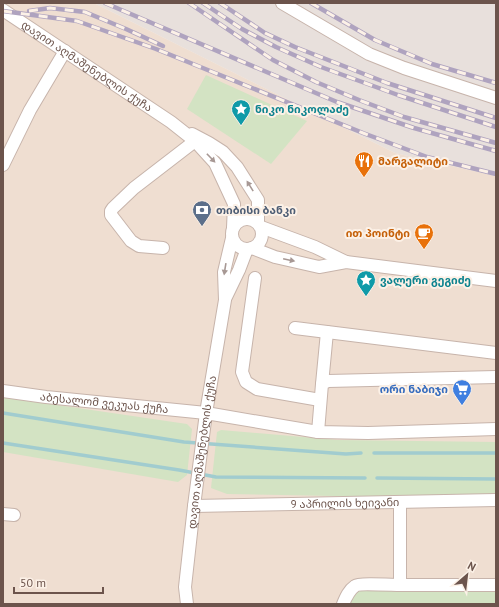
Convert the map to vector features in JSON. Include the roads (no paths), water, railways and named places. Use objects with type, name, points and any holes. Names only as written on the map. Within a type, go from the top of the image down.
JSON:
[{"type":"street","points":[[282,3],[369,54],[404,68],[496,98]]},
{"type":"street","name":"დავით აღმაშენებლის ქუჩა","points":[[3,10],[171,122],[195,142],[216,163],[234,204],[232,233],[224,272],[224,300],[206,414],[195,500],[185,587],[187,604]]},
{"type":"street","points":[[3,165],[30,110],[65,51]]},
{"type":"street","name":"დავით აღმაშენებლის ქუჩა","points":[[171,122],[209,142],[223,152],[237,167],[258,200],[259,225]]},
{"type":"street","points":[[162,248],[139,246],[130,241],[111,215],[111,211],[134,188],[195,142]]},
{"type":"street","points":[[346,262],[315,247],[259,225],[252,220],[246,219],[236,223],[232,233],[234,243],[242,249],[250,249],[275,257],[318,267],[346,262],[496,281]]},
{"type":"street","points":[[250,249],[257,246],[262,237],[262,232],[259,225]]},
{"type":"street","name":"დავით აღმაშენებლის ქუჩა","points":[[224,300],[250,249]]},
{"type":"street","points":[[255,278],[242,372],[246,382],[257,389],[320,400]]},
{"type":"street","points":[[295,328],[496,353]]},
{"type":"street","points":[[318,432],[327,332]]},
{"type":"street","points":[[322,384],[328,381],[496,377]]},
{"type":"street","name":"აბესალომ ვეკუას ქუჩა","points":[[3,391],[206,414]]},
{"type":"street","points":[[206,414],[318,432],[368,433],[496,429]]},
{"type":"street","name":"9 აპრილის ხეივანი","points":[[195,500],[400,502],[496,500]]},
{"type":"street","points":[[400,502],[400,585]]},
{"type":"street","points":[[343,604],[350,590],[356,585],[496,585]]},
{"type":"waterway","points":[[3,413],[184,442],[346,454],[361,453]]},
{"type":"waterway","points":[[3,443],[216,477],[365,478]]},
{"type":"waterway","points":[[374,453],[496,453]]},
{"type":"waterway","points":[[377,478],[496,479]]},
{"type":"railway","points":[[105,3],[337,102],[414,128],[496,151]]},
{"type":"railway","points":[[189,3],[273,60],[316,82],[404,117],[496,143]]},
{"type":"railway","points":[[203,3],[242,29],[276,47],[321,67],[398,95],[496,127]]},
{"type":"railway","points":[[220,3],[265,33],[295,47],[387,83],[496,118]]},
{"type":"railway","points":[[311,3],[375,40],[432,64],[496,83]]},
{"type":"railway","points":[[29,11],[50,8],[85,12],[163,46]]},
{"type":"railway","points":[[3,11],[77,21],[156,49],[363,133],[427,157],[496,174]]},
{"type":"place","name":"ნიკო ნიკოლაძე","points":[[241,126]]},
{"type":"place","name":"მარგალიტი","points":[[364,178]]},
{"type":"place","name":"თიბისი ბანკი","points":[[202,227]]},
{"type":"place","name":"ით პოინტი","points":[[424,250]]},
{"type":"place","name":"ვალერი გეგიძე","points":[[366,297]]},
{"type":"place","name":"ორი ნაბიჯი","points":[[462,406]]}]
